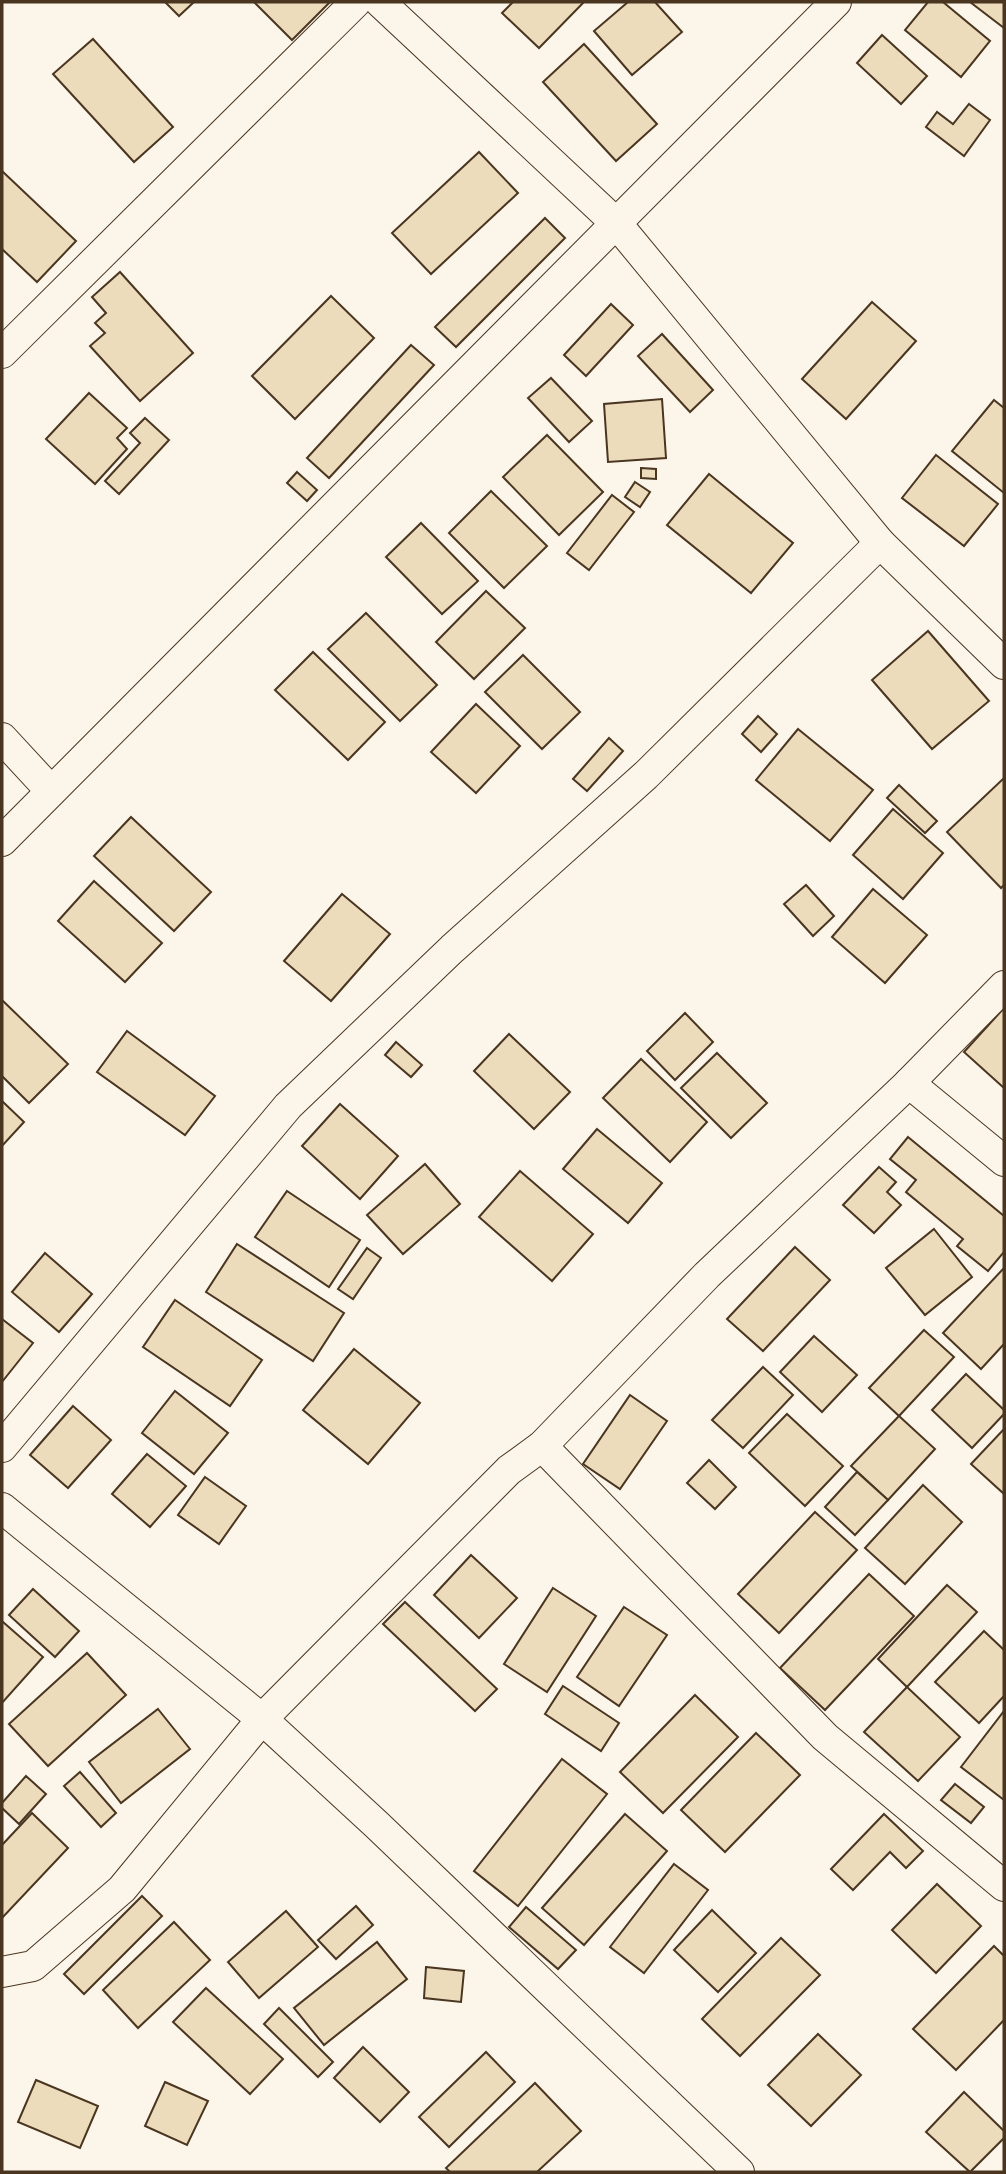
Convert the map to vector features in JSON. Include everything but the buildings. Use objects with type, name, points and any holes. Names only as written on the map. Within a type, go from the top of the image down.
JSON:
[{"type":"street","points":[[2,353],[356,2]]},
{"type":"street","points":[[380,2],[617,224],[880,543],[1004,664]]},
{"type":"street","points":[[2,841],[835,2]]},
{"type":"street","points":[[2,1447],[288,1106],[453,949],[646,775],[880,543]]},
{"type":"street","points":[[2,738],[51,791]]},
{"type":"street","points":[[2,1972],[33,1966],[122,1889],[261,1719],[509,1470],[542,1446],[707,1275],[909,1083],[1004,986]]},
{"type":"street","points":[[909,1083],[1004,1161]]},
{"type":"street","points":[[542,1446],[825,1737],[1004,1885]]},
{"type":"street","points":[[2,1508],[261,1719],[377,1825],[739,2172]]}]
